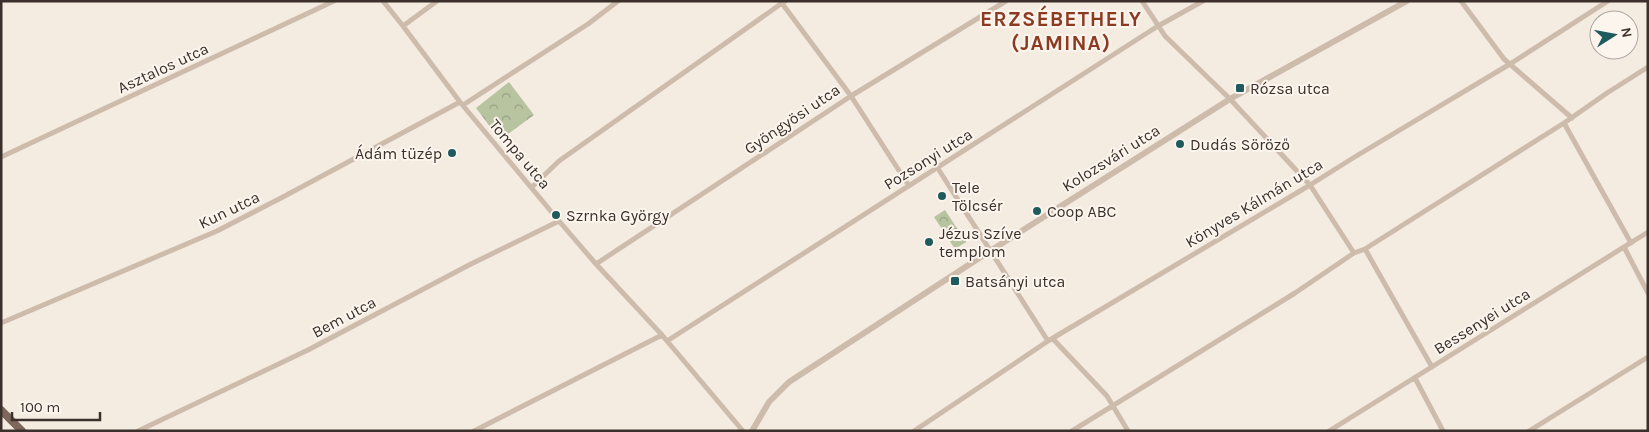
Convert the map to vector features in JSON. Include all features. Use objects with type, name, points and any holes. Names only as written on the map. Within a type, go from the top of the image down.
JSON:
[{"type":"main road","points":[[1,410],[22,431]]},
{"type":"street","name":"Asztalos utca","points":[[1,157],[334,1]]},
{"type":"street","name":"Tompa utca","points":[[383,1],[404,26],[461,104],[596,264],[668,341],[743,431]]},
{"type":"street","points":[[404,26],[437,1]]},
{"type":"street","name":"Kun utca","points":[[1,323],[217,231],[281,198],[461,104],[588,24],[618,1]]},
{"type":"street","name":"Gyöngyösi utca","points":[[596,264],[851,96],[1006,1]]},
{"type":"street","points":[[1142,1],[1165,36],[1230,99],[1310,185],[1354,253]]},
{"type":"street","name":"Pozsonyi utca","points":[[668,341],[1158,26],[1203,1]]},
{"type":"street","name":"Kolozsvári utca","points":[[752,431],[769,402],[789,382],[990,251],[1230,99],[1406,1]]},
{"type":"street","points":[[1461,1],[1510,64],[1572,118]]},
{"type":"street","name":"Könyves Kálmán utca","points":[[914,431],[1050,340],[1510,64],[1608,1]]},
{"type":"street","points":[[532,187],[559,161],[783,2],[851,96],[909,186]]},
{"type":"street","points":[[1072,431],[1295,293],[1354,253],[1365,249],[1572,118],[1648,67]]},
{"type":"street","points":[[1564,123],[1630,242]]},
{"type":"street","points":[[937,167],[990,251],[1050,340],[1107,396],[1128,431]]},
{"type":"street","name":"Bem utca","points":[[138,431],[308,350],[469,265],[559,221]]},
{"type":"street","name":"Bessenyei utca","points":[[1329,431],[1648,232]]},
{"type":"street","points":[[1624,247],[1648,293]]},
{"type":"street","points":[[1365,249],[1432,366]]},
{"type":"street","points":[[474,431],[662,335]]},
{"type":"street","points":[[1528,431],[1648,357]]},
{"type":"street","points":[[1415,378],[1443,431]]},
{"type":"green space","points":[[509,82],[534,115],[500,140],[476,108]]},
{"type":"green space","points":[[945,210],[966,242],[955,249],[934,217]]},
{"type":"place","name":"Rózsa utca","points":[[1240,88]]},
{"type":"place","name":"Dudás Söröző","points":[[1180,144]]},
{"type":"place","name":"Ádám tüzép","points":[[452,153]]},
{"type":"place","name":"Tele Tölcsér","points":[[942,196]]},
{"type":"place","name":"Coop ABC","points":[[1037,211]]},
{"type":"place","name":"Szrnka György","points":[[556,215]]},
{"type":"place","name":"Jézus Szíve templom","points":[[929,242]]},
{"type":"place","name":"Batsányi utca","points":[[955,281]]},
{"type":"district","name":"ERZSÉBETHELY (JAMINA)","points":[[1061,31]]}]
